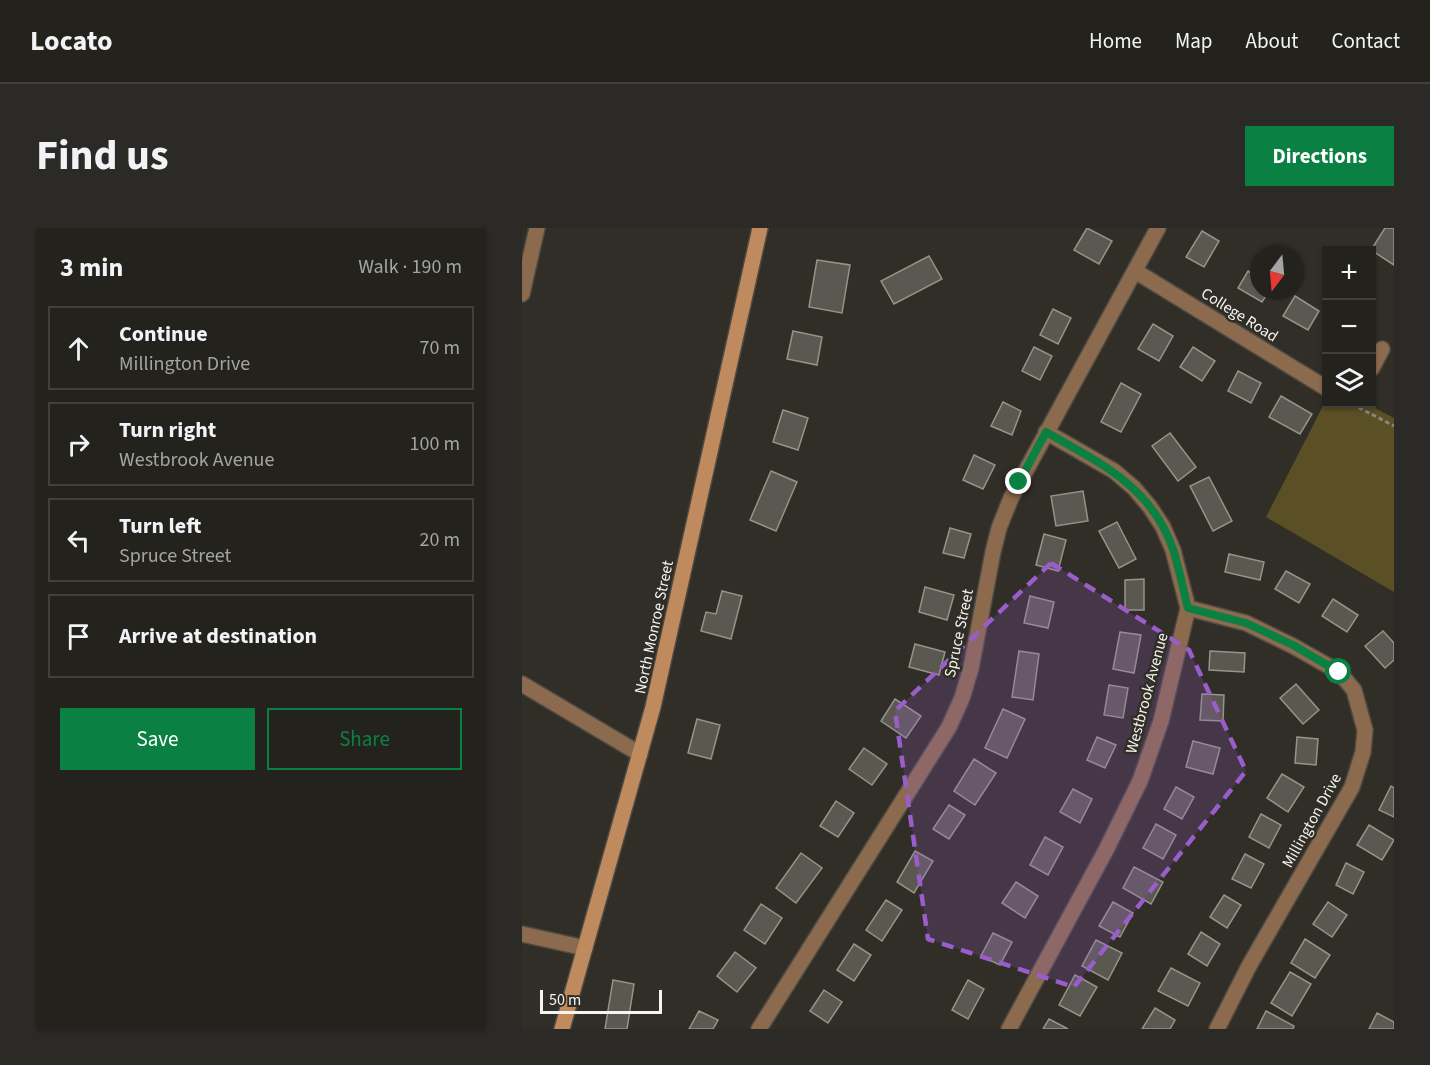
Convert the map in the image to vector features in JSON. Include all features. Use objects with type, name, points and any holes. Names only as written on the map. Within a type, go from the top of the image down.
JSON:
[{"type":"main road","name":"North Monroe Street","points":[[562,1029],[654,707],[760,228]]},
{"type":"street","points":[[522,294],[537,228]]},
{"type":"street","name":"Spruce Street","points":[[759,1029],[949,727],[962,698],[971,668],[999,528],[1015,490],[1158,228]]},
{"type":"street","name":"College Road","points":[[1135,271],[1322,386]]},
{"type":"street","points":[[1376,359],[1382,349]]},
{"type":"street","name":"Westbrook Avenue","points":[[1010,1029],[1106,850],[1140,781],[1161,721],[1188,608],[1173,550],[1163,527],[1150,507],[1134,488],[1114,471],[1046,432]]},
{"type":"street","name":"Millington Drive","points":[[1188,608],[1246,623],[1293,645],[1339,672],[1354,690],[1365,730],[1363,752],[1352,787],[1249,966],[1217,1029]]},
{"type":"street","points":[[522,684],[640,754]]},
{"type":"street","points":[[522,934],[585,948]]},
{"type":"path","points":[[1360,408],[1394,426]]},
{"type":"highlighted area","points":[[1051,563],[1189,650],[1246,771],[1074,987],[928,939],[895,711]]},
{"type":"shaded area","points":[[1322,408],[1375,408],[1394,418],[1394,592],[1266,517]]},
{"type":"building","points":[[1087,228],[1112,241],[1099,264],[1074,250]]},
{"type":"building","points":[[1385,228],[1394,228],[1394,265],[1376,253],[1376,246],[1374,246]]},
{"type":"building","points":[[1202,231],[1219,241],[1204,267],[1186,257]]},
{"type":"building","points":[[929,256],[942,279],[894,304],[881,281]]},
{"type":"building","points":[[817,260],[850,265],[842,313],[809,307]]},
{"type":"building","points":[[1248,271],[1250,272],[1250,295],[1238,288]]},
{"type":"building","points":[[1293,300],[1301,300],[1319,311],[1308,330],[1283,316]]},
{"type":"building","points":[[1053,309],[1071,318],[1058,344],[1040,335]]},
{"type":"building","points":[[1153,324],[1173,336],[1159,361],[1138,349]]},
{"type":"building","points":[[793,331],[822,337],[817,365],[787,359]]},
{"type":"building","points":[[1034,347],[1052,356],[1040,380],[1022,371]]},
{"type":"building","points":[[1193,347],[1215,361],[1202,381],[1180,367]]},
{"type":"building","points":[[1238,371],[1261,383],[1251,403],[1228,391]]},
{"type":"building","points":[[1121,383],[1141,394],[1121,432],[1101,422]]},
{"type":"building","points":[[1281,396],[1312,414],[1300,434],[1269,417]]},
{"type":"building","points":[[1003,402],[1021,411],[1012,435],[991,426]]},
{"type":"building","points":[[783,410],[808,418],[798,450],[773,442]]},
{"type":"building","points":[[1170,433],[1196,467],[1178,481],[1152,446]]},
{"type":"building","points":[[974,455],[995,465],[983,489],[963,480]]},
{"type":"building","points":[[771,471],[797,482],[776,531],[750,520]]},
{"type":"building","points":[[1209,477],[1232,521],[1213,531],[1190,486]]},
{"type":"building","points":[[1083,491],[1088,521],[1056,526],[1051,496]]},
{"type":"building","points":[[1117,522],[1136,559],[1119,568],[1099,531]]},
{"type":"building","points":[[950,528],[971,534],[964,558],[943,553]]},
{"type":"building","points":[[1044,534],[1066,540],[1058,571],[1036,565]]},
{"type":"building","points":[[1229,554],[1264,562],[1260,580],[1225,572]]},
{"type":"building","points":[[1286,571],[1310,584],[1299,603],[1275,589]]},
{"type":"building","points":[[1144,579],[1144,610],[1125,610],[1125,580]]},
{"type":"building","points":[[925,587],[954,595],[947,620],[919,612]]},
{"type":"building","points":[[722,591],[742,596],[731,639],[701,631],[706,612],[716,614]]},
{"type":"building","points":[[1030,596],[1054,602],[1048,628],[1024,623]]},
{"type":"building","points":[[1333,599],[1358,615],[1347,632],[1322,616]]},
{"type":"building","points":[[1383,631],[1394,643],[1394,660],[1385,668],[1365,646]]},
{"type":"building","points":[[1120,632],[1141,635],[1134,673],[1113,669]]},
{"type":"building","points":[[915,644],[945,652],[939,675],[909,667]]},
{"type":"building","points":[[1019,651],[1039,654],[1033,700],[1012,697]]},
{"type":"building","points":[[1210,651],[1245,653],[1244,672],[1209,670]]},
{"type":"building","points":[[1296,684],[1319,710],[1303,724],[1280,698]]},
{"type":"building","points":[[1109,685],[1128,688],[1123,718],[1104,715]]},
{"type":"building","points":[[1202,694],[1224,695],[1223,721],[1200,720]]},
{"type":"building","points":[[895,699],[921,716],[906,738],[881,721]]},
{"type":"building","points":[[1003,709],[1025,719],[1007,758],[985,748]]},
{"type":"building","points":[[697,719],[720,725],[711,759],[688,753]]},
{"type":"building","points":[[1097,737],[1116,745],[1105,768],[1087,760]]},
{"type":"building","points":[[1297,737],[1318,739],[1316,765],[1295,763]]},
{"type":"building","points":[[1193,741],[1220,748],[1213,774],[1186,767]]},
{"type":"building","points":[[864,748],[887,764],[872,785],[849,769]]},
{"type":"building","points":[[974,759],[996,773],[975,805],[954,791]]},
{"type":"building","points":[[1282,774],[1304,787],[1288,812],[1267,798]]},
{"type":"building","points":[[1391,786],[1394,788],[1394,817],[1379,810]]},
{"type":"building","points":[[1176,787],[1194,797],[1182,819],[1164,809]]},
{"type":"building","points":[[1073,789],[1092,799],[1080,823],[1060,812]]},
{"type":"building","points":[[836,801],[854,813],[838,837],[820,826]]},
{"type":"building","points":[[949,805],[965,815],[949,839],[933,829]]},
{"type":"building","points":[[1261,814],[1281,825],[1269,848],[1249,837]]},
{"type":"building","points":[[1156,824],[1176,835],[1163,859],[1143,848]]},
{"type":"building","points":[[1369,825],[1394,840],[1382,860],[1357,845]]},
{"type":"building","points":[[1045,837],[1063,847],[1048,875],[1030,865]]},
{"type":"building","points":[[915,851],[933,861],[914,893],[897,882]]},
{"type":"building","points":[[801,853],[822,868],[796,903],[776,888]]},
{"type":"building","points":[[1245,854],[1264,864],[1251,888],[1232,879]]},
{"type":"building","points":[[1346,863],[1364,872],[1353,894],[1336,885]]},
{"type":"building","points":[[1134,867],[1163,882],[1151,904],[1123,888]]},
{"type":"building","points":[[1016,882],[1038,896],[1025,918],[1002,903]]},
{"type":"building","points":[[1224,895],[1241,905],[1227,928],[1210,917]]},
{"type":"building","points":[[886,900],[902,910],[882,941],[866,930]]},
{"type":"building","points":[[1113,902],[1133,913],[1120,937],[1099,926]]},
{"type":"building","points":[[1328,902],[1347,915],[1332,937],[1313,924]]},
{"type":"building","points":[[761,904],[782,918],[765,944],[744,930]]},
{"type":"building","points":[[1201,932],[1220,944],[1207,966],[1188,954]]},
{"type":"building","points":[[993,933],[1012,942],[1000,965],[981,956]]},
{"type":"building","points":[[1305,939],[1330,955],[1315,978],[1291,963]]},
{"type":"building","points":[[1096,940],[1122,953],[1108,980],[1082,966]]},
{"type":"building","points":[[854,944],[871,955],[854,981],[837,970]]},
{"type":"building","points":[[735,952],[756,968],[737,992],[717,976]]},
{"type":"building","points":[[1171,968],[1200,983],[1188,1006],[1158,991]]},
{"type":"building","points":[[1290,972],[1311,984],[1292,1016],[1271,1003]]},
{"type":"building","points":[[1075,975],[1097,987],[1080,1016],[1059,1005]]},
{"type":"building","points":[[613,980],[634,984],[627,1029],[605,1029]]},
{"type":"building","points":[[968,980],[984,989],[968,1019],[952,1010]]},
{"type":"building","points":[[824,990],[842,1002],[828,1023],[810,1011]]},
{"type":"building","points":[[1155,1008],[1175,1020],[1170,1029],[1142,1029]]},
{"type":"building","points":[[699,1011],[718,1020],[713,1029],[689,1029]]},
{"type":"building","points":[[1266,1011],[1294,1026],[1293,1029],[1257,1029]]},
{"type":"building","points":[[1377,1013],[1394,1022],[1394,1029],[1369,1029]]},
{"type":"building","points":[[1049,1019],[1068,1029],[1043,1029]]},
{"type":"route","points":[[1019,482],[1046,432],[1114,471],[1134,488],[1163,527],[1173,550],[1188,608],[1246,623],[1293,645],[1339,672]]}]
